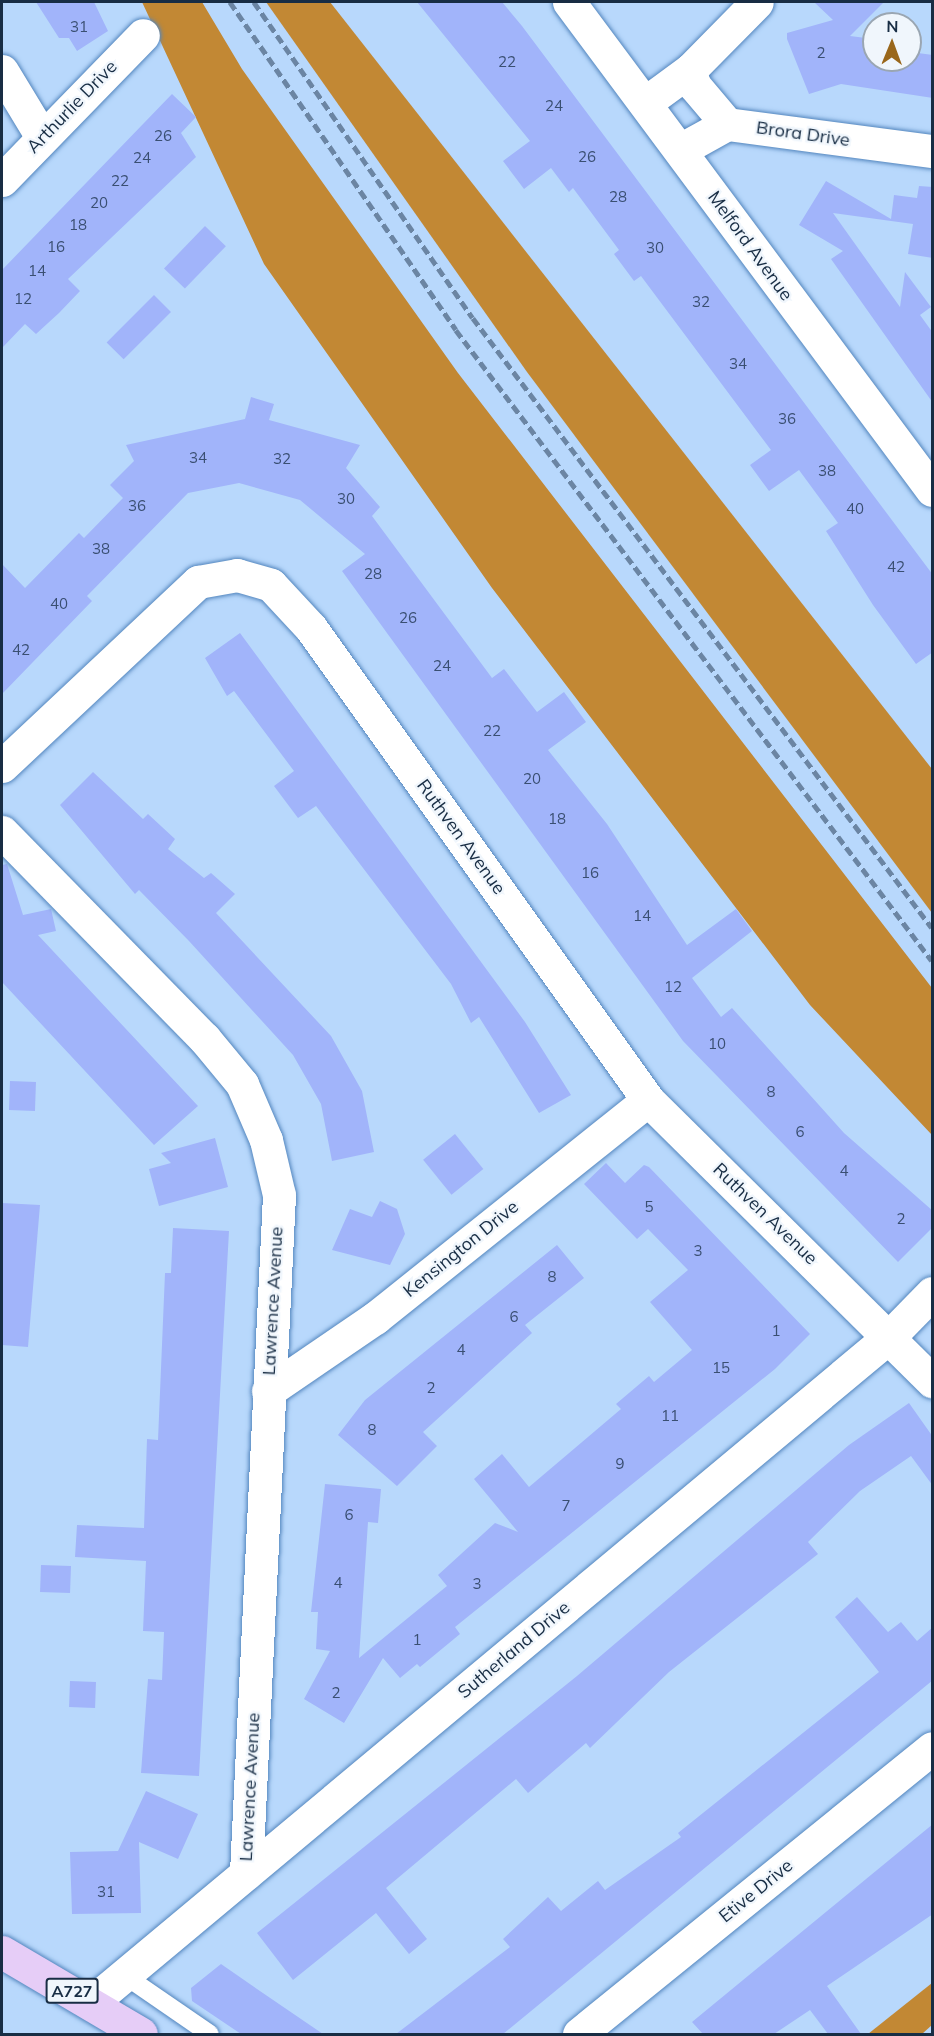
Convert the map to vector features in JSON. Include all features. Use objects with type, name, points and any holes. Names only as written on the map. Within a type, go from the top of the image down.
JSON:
[{"type":"main road","name":"A727","points":[[2,1952],[92,2002],[141,2034]]},
{"type":"street","name":"Melford Avenue","points":[[569,2],[933,490]]},
{"type":"street","points":[[645,103],[690,70],[757,2]]},
{"type":"street","name":"Arthurlie Drive","points":[[2,180],[142,35]]},
{"type":"street","points":[[680,150],[727,124],[694,86],[690,70]]},
{"type":"street","points":[[2,71],[42,137]]},
{"type":"street","name":"Brora Drive","points":[[727,124],[933,152]]},
{"type":"street","name":"Ruthven Avenue","points":[[2,766],[198,582],[237,575],[271,585],[311,628],[648,1100],[890,1336]]},
{"type":"street","name":"Lawrence Avenue","points":[[2,832],[108,936],[242,1084],[267,1140],[279,1195],[246,1873]]},
{"type":"street","name":"Kensington Drive","points":[[268,1391],[375,1318],[648,1100]]},
{"type":"street","name":"Sutherland Drive","points":[[92,2002],[890,1336],[933,1293]]},
{"type":"street","points":[[890,1336],[933,1381]]},
{"type":"street","name":"Etive Drive","points":[[579,2034],[933,1748]]},
{"type":"lane","points":[[124,1975],[210,2034]]},
{"type":"shaded area","points":[[142,2],[202,2],[242,69],[458,373],[932,988],[932,1135],[810,1005],[492,588],[264,264]]},
{"type":"shaded area","points":[[266,2],[330,2],[932,769],[932,913],[527,372]]},
{"type":"shaded area","points":[[932,1983],[932,2025],[922,2034],[868,2034]]},
{"type":"building","points":[[36,2],[94,2],[108,31],[77,51],[69,38],[59,38]]},
{"type":"building","points":[[417,2],[502,2],[522,26],[933,575],[933,652],[916,664],[873,605],[826,531],[838,523],[799,470],[769,491],[750,465],[771,450],[641,276],[634,281],[614,254],[619,250],[573,188],[569,192],[551,168],[524,189],[503,161],[530,141]]},
{"type":"building","points":[[814,2],[884,2],[874,12],[862,12],[862,24],[850,36],[862,38],[862,72],[922,72],[922,54],[933,55],[933,98],[841,84],[809,94],[787,39],[787,33],[833,20]]},
{"type":"building","points":[[172,94],[196,117],[181,133],[196,157],[68,279],[80,291],[59,313],[36,334],[25,324],[2,348],[2,270]]},
{"type":"building","points":[[826,181],[891,219],[894,195],[917,198],[919,186],[933,187],[933,258],[908,254],[913,224],[833,213],[900,307],[905,272],[931,307],[920,315],[933,333],[933,403],[831,259],[843,251],[799,225]]},
{"type":"building","points":[[205,226],[226,246],[185,289],[164,268]]},
{"type":"building","points":[[154,295],[171,312],[124,359],[107,342]]},
{"type":"building","points":[[251,397],[274,404],[269,420],[360,445],[346,468],[380,507],[372,516],[492,678],[504,669],[537,712],[564,692],[586,722],[548,750],[607,824],[687,945],[736,909],[752,931],[692,978],[721,1017],[732,1008],[844,1133],[933,1211],[933,1227],[898,1262],[683,1041],[342,571],[365,554],[300,500],[239,483],[188,493],[87,596],[92,601],[2,694],[2,564],[25,588],[79,533],[84,538],[123,498],[110,485],[134,461],[126,445],[245,419]]},
{"type":"building","points":[[240,633],[525,1022],[571,1095],[539,1113],[479,1017],[471,1023],[451,984],[316,806],[298,818],[274,786],[294,771],[234,691],[227,696],[205,658]]},
{"type":"building","points":[[93,772],[143,819],[148,814],[175,839],[168,849],[204,878],[211,873],[235,894],[216,913],[331,1036],[362,1091],[374,1152],[332,1161],[321,1104],[293,1055],[139,890],[135,894],[60,805]]},
{"type":"building","points":[[7,864],[23,915],[51,909],[56,931],[38,935],[198,1106],[154,1145],[2,982],[2,865]]},
{"type":"building","points":[[10,1081],[36,1082],[35,1111],[9,1110]]},
{"type":"building","points":[[455,1134],[483,1169],[451,1195],[423,1160]]},
{"type":"building","points":[[215,1138],[228,1187],[159,1206],[149,1169],[171,1163],[161,1153]]},
{"type":"building","points":[[606,1163],[625,1183],[644,1165],[649,1167],[810,1334],[775,1369],[455,1627],[460,1634],[420,1667],[417,1664],[400,1678],[383,1658],[344,1723],[304,1699],[330,1651],[316,1649],[318,1612],[311,1612],[325,1484],[381,1489],[378,1523],[368,1522],[359,1658],[447,1586],[438,1575],[495,1523],[518,1532],[474,1479],[502,1454],[529,1487],[621,1409],[616,1404],[649,1376],[654,1382],[692,1350],[650,1302],[688,1270],[648,1229],[637,1239],[584,1184]]},
{"type":"building","points":[[380,1201],[397,1209],[405,1234],[390,1265],[332,1250],[350,1209],[372,1217]]},
{"type":"building","points":[[2,1203],[40,1205],[28,1347],[2,1345]]},
{"type":"building","points":[[173,1228],[229,1231],[199,1776],[141,1773],[148,1679],[162,1680],[164,1632],[143,1631],[146,1561],[75,1557],[77,1525],[144,1528],[147,1439],[158,1440],[165,1273],[171,1273]]},
{"type":"building","points":[[557,1245],[584,1278],[525,1325],[532,1333],[423,1432],[437,1446],[397,1486],[338,1435],[365,1400]]},
{"type":"building","points":[[909,1403],[933,1437],[933,1486],[911,1456],[860,1491],[808,1542],[818,1554],[669,1672],[590,1748],[586,1743],[528,1793],[516,1779],[386,1888],[427,1939],[409,1954],[376,1913],[293,1980],[257,1933],[577,1676],[849,1445]]},
{"type":"building","points":[[41,1565],[71,1566],[70,1593],[40,1592]]},
{"type":"building","points":[[857,1597],[888,1632],[901,1622],[917,1641],[933,1627],[933,1680],[503,2034],[396,2034],[510,1947],[503,1939],[548,1897],[561,1911],[598,1881],[605,1890],[681,1837],[678,1833],[879,1672],[835,1617]]},
{"type":"building","points":[[70,1681],[96,1682],[95,1708],[69,1707]]},
{"type":"building","points":[[146,1791],[198,1814],[178,1859],[139,1842],[141,1913],[72,1914],[70,1852],[118,1851]]},
{"type":"building","points":[[933,1824],[933,1914],[827,1986],[861,2034],[828,2034],[810,2010],[774,2034],[703,2034],[692,2022]]},
{"type":"building","points":[[221,1964],[323,2034],[241,2034],[192,2001],[191,1988]]},
{"type":"railway","points":[[230,2],[456,330],[932,961]]},
{"type":"railway","points":[[254,2],[473,318],[932,928]]}]
